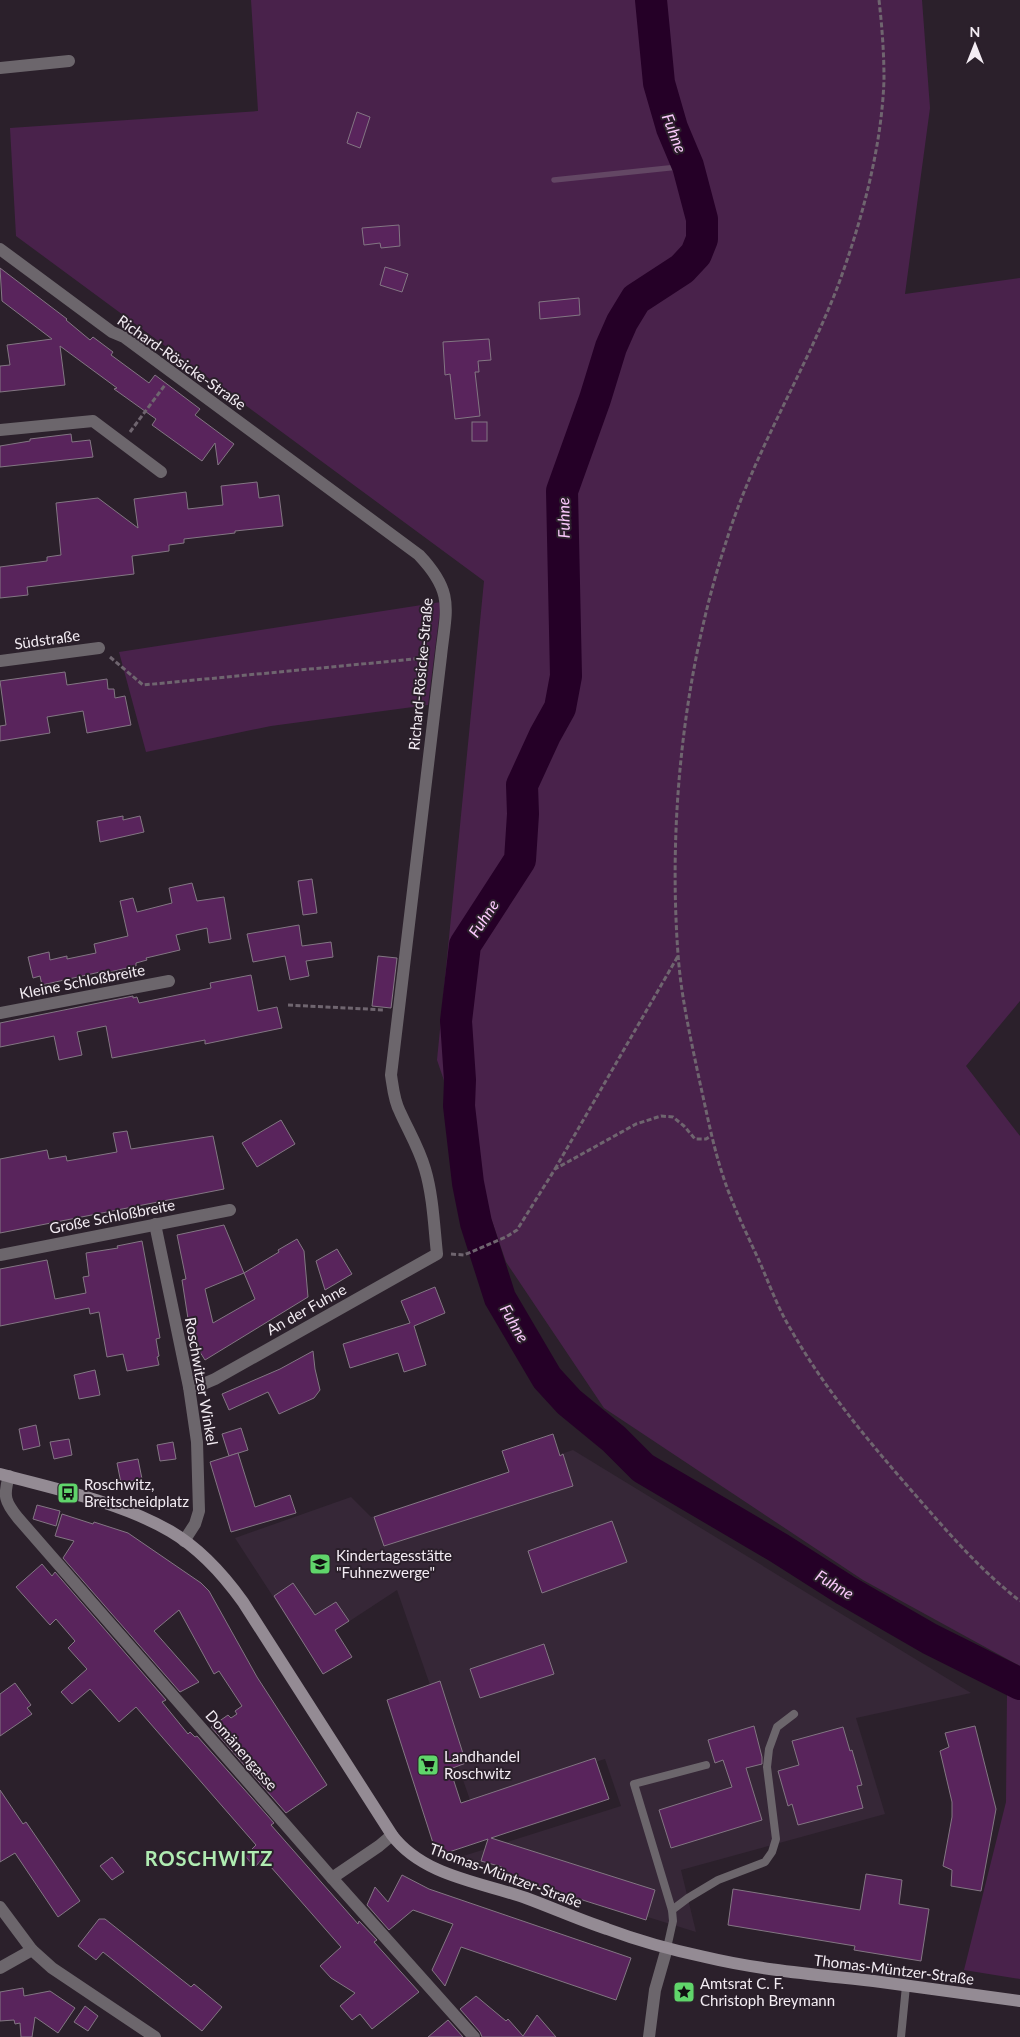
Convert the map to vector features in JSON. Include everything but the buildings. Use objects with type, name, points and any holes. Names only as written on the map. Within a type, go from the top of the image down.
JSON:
[{"type":"main road","name":"Thomas-Müntzer-Straße","points":[[4,1475],[132,1512],[171,1531],[217,1569],[243,1602],[392,1835],[412,1856],[433,1868],[527,1898],[605,1928],[667,1948],[732,1963],[785,1972],[1020,2001]]},
{"type":"street","points":[[0,68],[69,61]]},
{"type":"street","name":"Richard-Rösicke-Straße","points":[[0,249],[112,332],[124,337],[419,555],[441,581],[446,604],[441,656],[391,1075],[399,1111],[414,1139],[425,1170],[432,1208],[437,1254]]},
{"type":"street","points":[[0,430],[93,421],[161,472]]},
{"type":"street","name":"Südstraße","points":[[0,662],[99,648]]},
{"type":"street","name":"Kleine Schloßbreite","points":[[0,1013],[169,981]]},
{"type":"street","name":"Große Schloßbreite","points":[[0,1255],[230,1210]]},
{"type":"street","name":"Roschwitzer Winkel","points":[[155,1224],[189,1387],[197,1442],[199,1511],[195,1524],[184,1541]]},
{"type":"street","name":"An der Fuhne","points":[[189,1387],[202,1385],[437,1254]]},
{"type":"street","name":"Domänengasse","points":[[4,1475],[6,1501],[13,1511],[332,1878],[474,2037]]},
{"type":"street","points":[[332,1878],[392,1835]]},
{"type":"street","points":[[0,1907],[32,1950],[52,1968],[155,2037]]},
{"type":"street","points":[[649,2037],[655,1990],[667,1948]]},
{"type":"street","points":[[0,1968],[32,1950]]},
{"type":"lane","points":[[672,1910],[718,1880],[765,1862],[772,1852],[776,1839],[767,1767],[769,1749],[776,1727],[794,1714]]},
{"type":"lane","points":[[667,1948],[673,1921],[672,1910],[634,1784],[706,1765]]},
{"type":"lane","points":[[901,2037],[906,1986]]},
{"type":"path","points":[[879,0],[884,79],[879,127],[870,179],[835,293],[742,494],[725,542],[702,629],[681,762],[675,888],[678,956],[691,1041],[711,1136],[723,1179],[787,1324],[825,1384],[853,1423],[959,1545],[993,1580],[1020,1601]]},
{"type":"path","points":[[122,443],[173,374]]},
{"type":"path","points":[[99,648],[143,685],[441,656]]},
{"type":"path","points":[[464,1255],[516,1230],[555,1169],[678,956]]},
{"type":"path","points":[[288,1005],[400,1011]]},
{"type":"path","points":[[555,1169],[636,1124],[661,1116],[672,1117],[684,1126],[695,1139],[706,1139],[711,1136]]},
{"type":"shaded area","points":[[251,0],[922,0],[930,108],[905,294],[1020,278],[1020,1001],[966,1066],[1020,1136],[1020,1666],[863,1580],[604,1408],[506,1262],[437,1060],[484,581],[16,236],[10,128],[258,111]]},
{"type":"shaded area","points":[[441,602],[428,705],[271,726],[146,752],[119,652]]},
{"type":"shaded area","points":[[573,1450],[971,1693],[856,1718],[885,1814],[681,1870],[696,1932],[457,1858],[621,1806],[605,1759],[470,1800],[397,1590],[307,1649],[235,1538],[351,1497],[371,1517]]},
{"type":"shaded area","points":[[1007,1692],[1020,1698],[1020,1979],[964,1970],[1006,1802]]},
{"type":"waterway","name":"Fuhne","points":[[651,0],[659,83],[672,128],[688,166],[702,219],[702,239],[696,254],[682,269],[636,299],[622,322],[611,347],[595,399],[562,491],[566,676],[560,708],[545,735],[522,785],[523,814],[520,860],[465,945],[456,1021],[460,1080],[459,1106],[468,1183],[476,1223],[500,1298],[547,1378],[569,1402],[614,1439],[643,1468],[930,1639],[1020,1684]]},
{"type":"waterway","points":[[554,180],[688,166]]},
{"type":"place","name":"Roschwitz, Breitscheidplatz","points":[[68,1493]]},
{"type":"place","name":"Kindertagesstätte \"Fuhnezwerge\"","points":[[320,1564]]},
{"type":"place","name":"Landhandel Roschwitz","points":[[428,1765]]},
{"type":"place","name":"Amtsrat C. F. Christoph Breymann","points":[[684,1992]]},
{"type":"district","name":"ROSCHWITZ","points":[[209,1858]]}]
